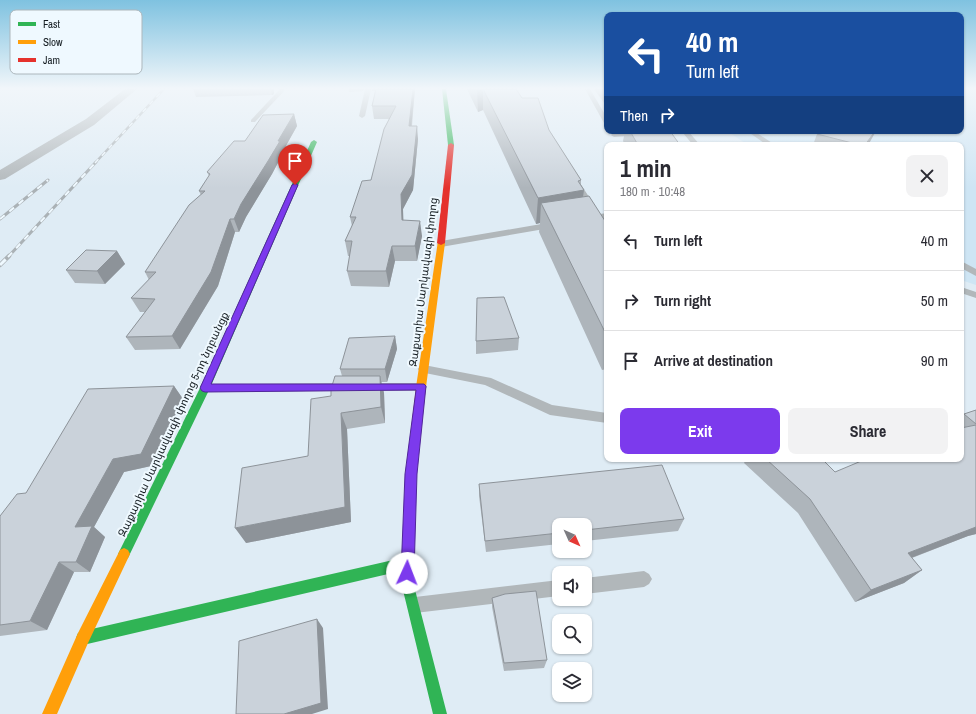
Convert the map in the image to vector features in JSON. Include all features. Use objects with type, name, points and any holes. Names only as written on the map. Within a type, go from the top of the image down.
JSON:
[{"type":"main road","name":"Զաքարիա Սարկավագի փողոց","points":[[440,714],[407,582],[411,474],[421,386],[441,244],[451,147],[448,122]]},
{"type":"main road","name":"Զաքարիա Սարկավագի փողոց 5-րդ նրբանցք","points":[[49,714],[83,638],[205,388],[314,142]]},
{"type":"main road","points":[[83,638],[408,563]]},
{"type":"street","points":[[0,176],[89,122]]},
{"type":"lane","points":[[614,136],[642,134]]},
{"type":"lane","points":[[688,134],[694,142]]},
{"type":"lane","points":[[755,134],[767,142]]},
{"type":"lane","points":[[570,174],[603,217],[583,221]]},
{"type":"lane","points":[[441,244],[559,225]]},
{"type":"lane","points":[[964,266],[976,273]]},
{"type":"lane","points":[[964,291],[976,295]]},
{"type":"lane","points":[[424,369],[487,381],[550,410],[604,418]]},
{"type":"lane","points":[[205,388],[421,386]]},
{"type":"lane","points":[[592,585],[644,579]]},
{"type":"lane","points":[[412,605],[552,589]]},
{"type":"shaded area","points":[[964,122],[976,122],[976,285],[964,281],[964,142],[744,142],[732,134],[964,134]]},
{"type":"building","points":[[258,122],[289,122],[278,141],[280,141],[241,204],[234,219],[230,219],[211,272],[172,336],[126,337],[155,299],[131,298],[156,272],[145,272],[189,205],[205,191],[199,191],[210,174],[207,172],[234,141],[245,141]]},
{"type":"building","points":[[387,122],[409,122],[409,126],[417,126],[412,175],[401,194],[402,220],[420,221],[415,246],[392,246],[386,271],[347,271],[352,241],[345,241],[356,217],[350,217],[362,181],[371,180],[384,129]]},
{"type":"building","points":[[500,122],[546,122],[549,130],[581,180],[578,181],[584,190],[538,198]]},
{"type":"building","points":[[632,134],[672,134],[678,142],[636,142]]},
{"type":"building","points":[[817,134],[873,134],[867,142],[848,142]]},
{"type":"building","points":[[589,196],[604,219],[604,330],[541,203]]},
{"type":"building","points":[[86,250],[117,251],[97,271],[66,270]]},
{"type":"building","points":[[504,297],[519,338],[476,341],[477,298]]},
{"type":"building","points":[[395,336],[385,369],[340,369],[349,338]]},
{"type":"building","points":[[335,376],[380,376],[381,407],[341,413],[345,507],[235,528],[242,468],[308,456],[311,399],[331,396],[331,389]]},
{"type":"building","points":[[174,386],[141,454],[113,459],[75,527],[92,526],[76,562],[59,562],[30,621],[0,625],[0,516],[17,494],[26,493],[88,389]]},
{"type":"building","points":[[976,410],[976,424],[964,414]]},
{"type":"building","points":[[976,425],[976,527],[908,553],[922,570],[871,590],[810,499],[769,462],[825,462],[835,472],[859,462],[964,462],[964,427]]},
{"type":"building","points":[[662,465],[684,519],[592,529],[592,518],[552,518],[552,534],[485,541],[479,484]]},
{"type":"building","points":[[536,591],[547,660],[504,663],[492,598],[505,594]]},
{"type":"building","points":[[317,619],[321,703],[284,714],[236,714],[239,641]]},
{"type":"railway","points":[[95,163],[133,122]]},
{"type":"railway","points":[[8,257],[96,162]]},
{"type":"railway","points":[[0,219],[48,180]]},
{"type":"railway","points":[[0,265],[8,257]]},
{"type":"traffic: fast","points":[[448,122],[451,145]]},
{"type":"traffic: fast","points":[[124,554],[205,388],[314,142]]},
{"type":"traffic: fast","points":[[411,473],[407,582],[440,714]]},
{"type":"traffic: fast","points":[[83,638],[408,563]]},
{"type":"traffic: slow","points":[[411,473],[421,387],[441,243]]},
{"type":"traffic: slow","points":[[49,714],[83,638],[124,554]]},
{"type":"traffic: jam","points":[[441,243],[451,145]]},
{"type":"route","points":[[295,185],[205,388],[421,386],[411,474],[407,573]]}]
